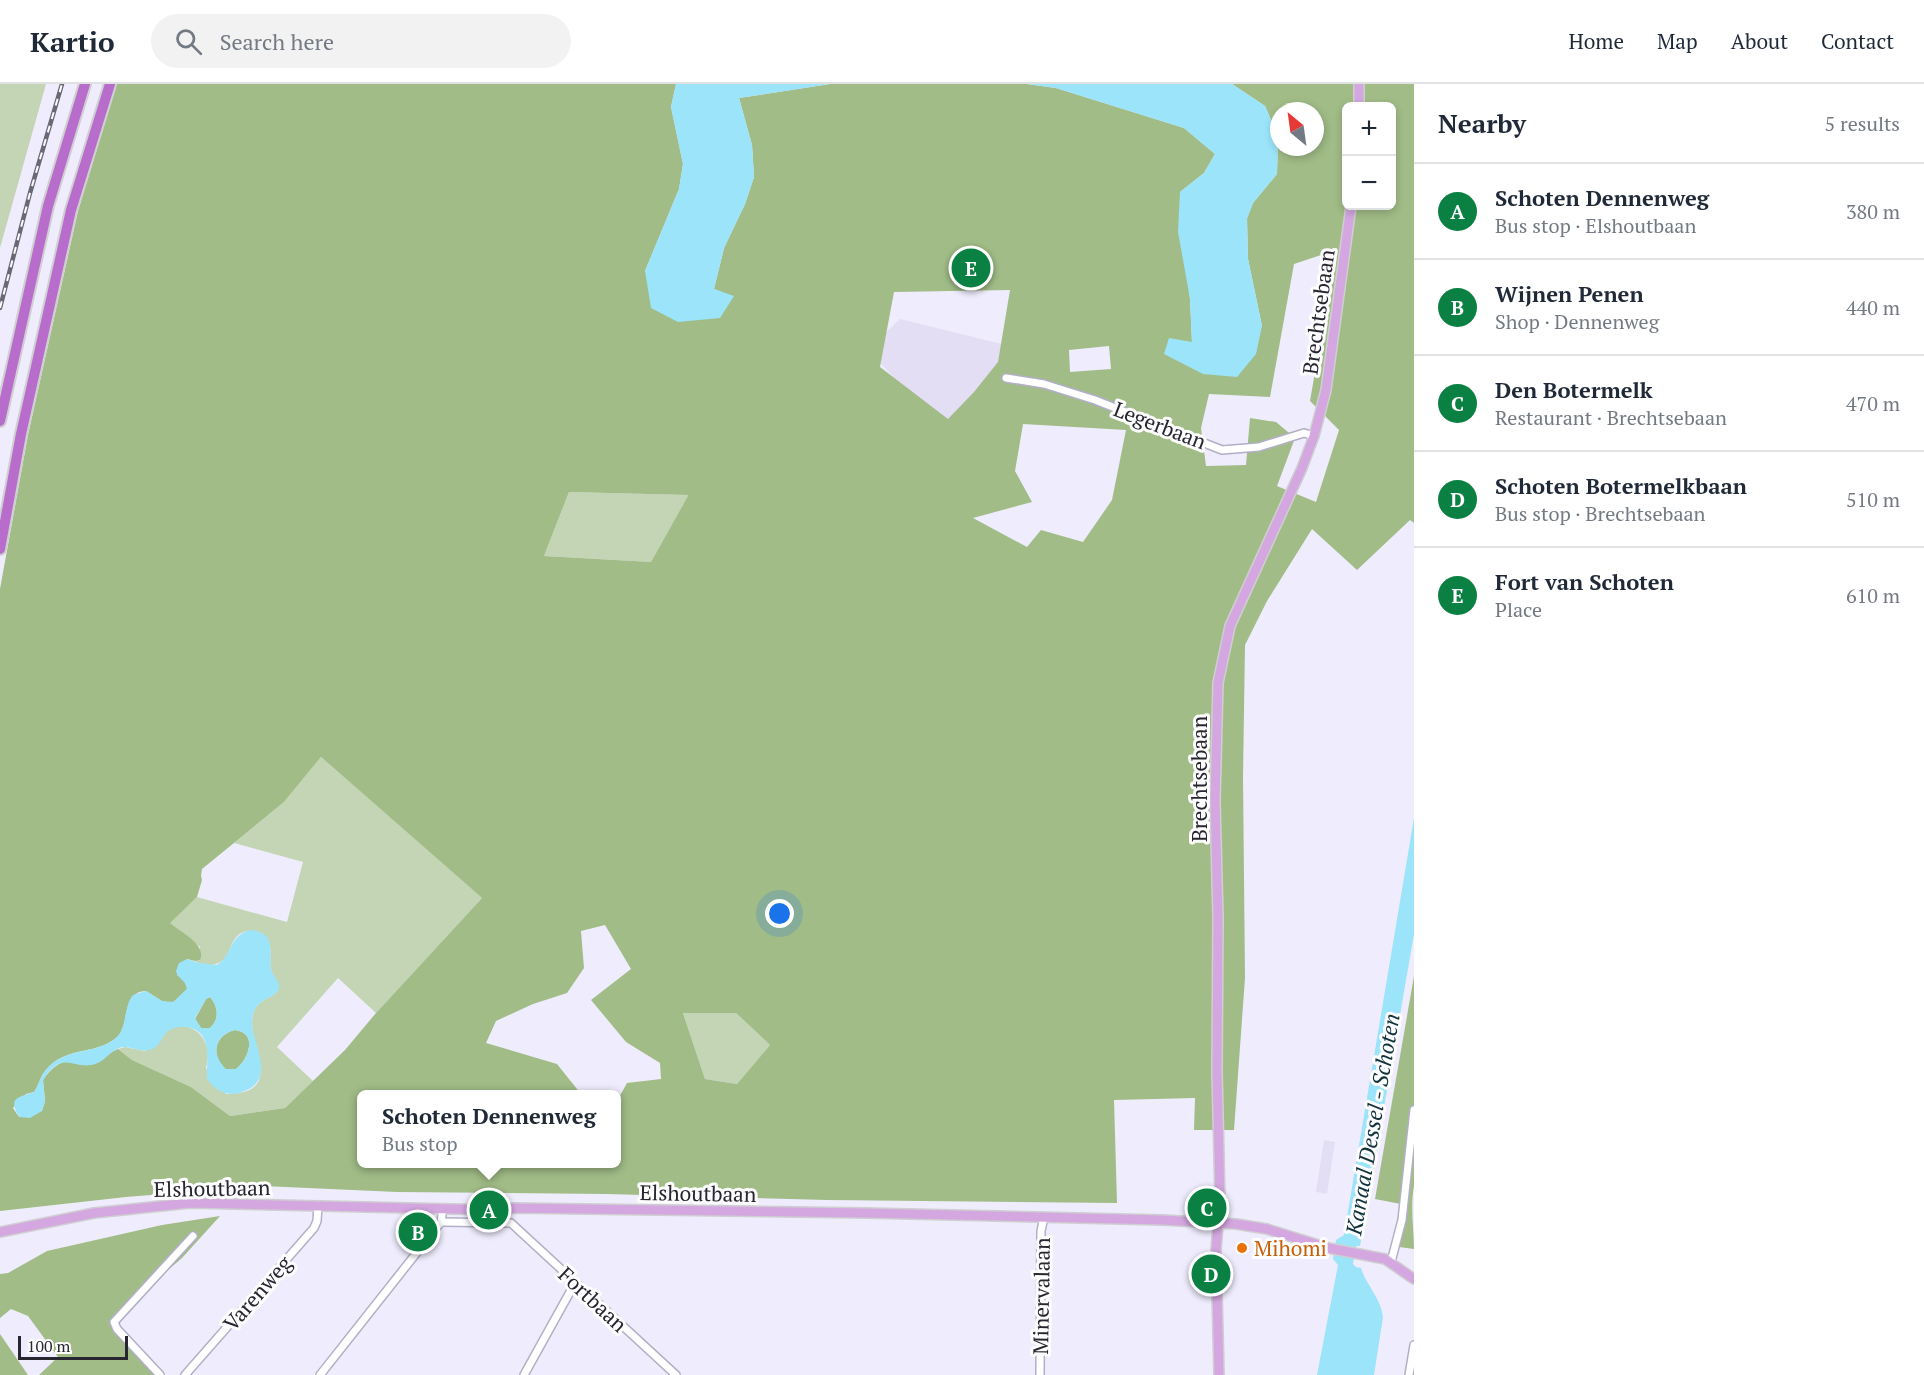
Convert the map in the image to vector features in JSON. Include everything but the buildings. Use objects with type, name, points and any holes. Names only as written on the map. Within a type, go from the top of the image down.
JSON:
[{"type":"highway","points":[[0,421],[48,206],[85,84]]},
{"type":"highway","points":[[0,549],[21,434],[71,210],[110,84]]},
{"type":"main road","points":[[1359,84],[1359,102]]},
{"type":"main road","name":"Brechtsebaan","points":[[1219,1375],[1216,1250],[1220,1203],[1215,801],[1218,683],[1230,626],[1302,468],[1314,436],[1326,390],[1350,210]]},
{"type":"main road","name":"Elshoutbaan","points":[[0,1232],[94,1212],[167,1204],[208,1203],[866,1213],[1218,1223],[1267,1229],[1331,1249],[1391,1262]]},
{"type":"main road","points":[[1391,1262],[1414,1279]]},
{"type":"street","name":"Legerbaan","points":[[1006,378],[1044,384],[1095,400],[1222,450],[1260,447],[1304,433],[1314,436]]},
{"type":"street","points":[[1391,1262],[1402,1220],[1414,1110]]},
{"type":"street","name":"Varenweg","points":[[185,1375],[314,1228],[318,1205]]},
{"type":"street","points":[[320,1375],[441,1222],[443,1208]]},
{"type":"street","name":"Minervalaan","points":[[1040,1375],[1041,1231],[1044,1217]]},
{"type":"street","name":"Fortbaan","points":[[441,1222],[511,1223],[676,1375]]},
{"type":"street","points":[[160,1375],[117,1329],[114,1322],[193,1236]]},
{"type":"street","points":[[524,1375],[575,1282]]},
{"type":"street","points":[[1409,1375],[1414,1345]]},
{"type":"shaded area","points":[[900,319],[1006,345],[1003,363],[946,424],[916,401],[868,350]]},
{"type":"shaded area","points":[[1324,1140],[1335,1142],[1327,1194],[1316,1192]]},
{"type":"green space","points":[[0,84],[46,84],[0,248]]},
{"type":"green space","points":[[117,84],[676,84],[671,107],[683,164],[679,189],[645,271],[734,297],[714,289],[724,248],[745,204],[754,177],[752,145],[739,98],[830,84],[1027,84],[1056,88],[1184,128],[1215,154],[1204,173],[1180,192],[1192,343],[1164,354],[1262,326],[1248,259],[1247,218],[1253,203],[1277,174],[1277,156],[1324,156],[1324,102],[1270,102],[1270,118],[1265,106],[1232,84],[1414,84],[1414,523],[1410,520],[1357,570],[1312,529],[1267,601],[1245,645],[1243,777],[1245,978],[1234,1130],[1194,1130],[1195,1098],[1114,1100],[1117,1203],[397,1192],[263,1186],[126,1197],[0,1211],[0,589],[28,435],[78,211]],"holes":[[[1336,250],[1310,401],[1339,430],[1316,502],[1277,486],[1295,438],[1276,422],[1250,418],[1246,465],[1206,466],[1201,428],[1209,394],[1270,397],[1294,264]],[[1010,290],[998,362],[948,419],[880,367],[894,292]],[[1109,346],[1111,369],[1070,372],[1069,350]],[[1023,424],[1126,430],[1112,500],[1083,542],[1041,530],[1027,547],[973,518],[1032,502],[1015,471]],[[569,492],[688,495],[688,496],[651,562],[544,556]],[[321,757],[482,898],[345,1050],[285,1108],[230,1116],[191,1087],[132,1060],[118,1049],[88,1064],[81,1065],[66,1061],[58,1065],[43,1080],[45,1101],[42,1111],[19,1117],[13,1108],[26,1094],[34,1092],[43,1073],[53,1063],[62,1057],[107,1044],[121,1033],[132,997],[146,991],[170,1003],[187,989],[184,981],[177,975],[187,959],[200,960],[200,949],[170,923],[197,897],[202,880],[202,869],[284,802]],[[605,925],[631,969],[591,1000],[626,1042],[660,1063],[661,1079],[627,1083],[621,1094],[621,1168],[357,1168],[357,1090],[578,1090],[557,1064],[486,1043],[496,1021],[533,1004],[567,993],[584,968],[581,931]],[[683,1013],[736,1013],[770,1045],[737,1084],[705,1079]]]},
{"type":"green space","points":[[569,492],[689,495],[651,562],[544,556]]},
{"type":"green space","points":[[321,757],[482,898],[376,1013],[338,978],[277,1047],[313,1081],[285,1108],[230,1116],[191,1087],[132,1060],[118,1049],[125,1047],[145,1051],[158,1043],[170,1029],[184,1026],[201,1035],[207,1047],[206,1068],[226,1094],[244,1092],[254,1087],[259,1079],[260,1068],[253,1033],[253,1014],[260,1003],[276,993],[278,989],[278,983],[271,967],[267,938],[258,932],[242,933],[237,936],[223,960],[217,964],[208,965],[195,961],[200,960],[200,947],[169,923],[197,897],[287,922],[303,862],[234,843],[284,802]]},
{"type":"green space","points":[[1414,976],[1412,1210],[1414,1249],[1399,1247],[1406,1205],[1375,1199]]},
{"type":"green space","points":[[210,997],[215,1004],[217,1017],[210,1028],[201,1028],[195,1019],[206,999]]},
{"type":"green space","points":[[683,1013],[736,1013],[770,1045],[737,1084],[705,1079]]},
{"type":"green space","points":[[235,1030],[247,1036],[249,1047],[241,1065],[236,1069],[225,1069],[217,1057],[217,1046],[223,1036]]},
{"type":"green space","points":[[220,1216],[182,1258],[110,1320],[154,1375],[39,1375],[58,1357],[28,1316],[11,1309],[0,1318],[0,1274],[8,1273],[47,1251],[162,1225]]},
{"type":"green space","points":[[0,1334],[28,1375],[0,1375]]},
{"type":"water","points":[[676,84],[830,84],[739,98],[752,145],[754,177],[745,204],[724,248],[714,289],[734,296],[720,318],[678,322],[651,308],[645,271],[679,189],[683,164],[671,107]]},
{"type":"water","points":[[1027,84],[1232,84],[1265,106],[1270,118],[1270,156],[1277,156],[1277,174],[1253,203],[1247,219],[1248,259],[1262,326],[1256,354],[1237,377],[1203,374],[1164,354],[1169,338],[1192,342],[1190,299],[1178,232],[1180,192],[1204,173],[1215,154],[1184,128],[1056,88]]},
{"type":"water","name":"Kanaal Dessel - Schoten","points":[[1414,818],[1414,934],[1360,1246],[1356,1246],[1353,1264],[1361,1268],[1382,1310],[1383,1317],[1374,1375],[1317,1375],[1338,1265],[1333,1259],[1336,1240],[1344,1235]]},
{"type":"water","points":[[253,930],[266,936],[270,946],[272,972],[279,986],[277,992],[260,1003],[253,1014],[253,1030],[261,1066],[257,1082],[251,1088],[234,1094],[215,1088],[207,1079],[207,1051],[204,1038],[194,1029],[180,1027],[173,1028],[165,1034],[158,1045],[149,1050],[122,1047],[95,1064],[63,1063],[57,1065],[43,1080],[45,1101],[42,1111],[30,1118],[19,1117],[14,1102],[34,1092],[43,1073],[53,1063],[62,1057],[108,1044],[116,1038],[122,1028],[133,995],[146,991],[162,1001],[173,1002],[187,989],[176,971],[179,963],[187,959],[217,965],[226,956],[236,939]],"holes":[[[210,997],[215,1004],[217,1017],[210,1028],[201,1028],[195,1018],[206,999]],[[235,1030],[247,1036],[249,1047],[241,1065],[236,1069],[226,1069],[218,1057],[217,1046],[223,1036]]]},
{"type":"railway","points":[[0,308],[62,84]]},
{"type":"place","name":"Fort van Schoten","points":[[971,268]]},
{"type":"place","name":"Den Botermelk","points":[[1207,1208]]},
{"type":"place","name":"Schoten Dennenweg","points":[[489,1210]]},
{"type":"place","name":"Wijnen Penen","points":[[418,1232]]},
{"type":"place","name":"Mihomi","points":[[1242,1248]]},
{"type":"place","name":"Schoten Botermelkbaan","points":[[1211,1274]]}]
